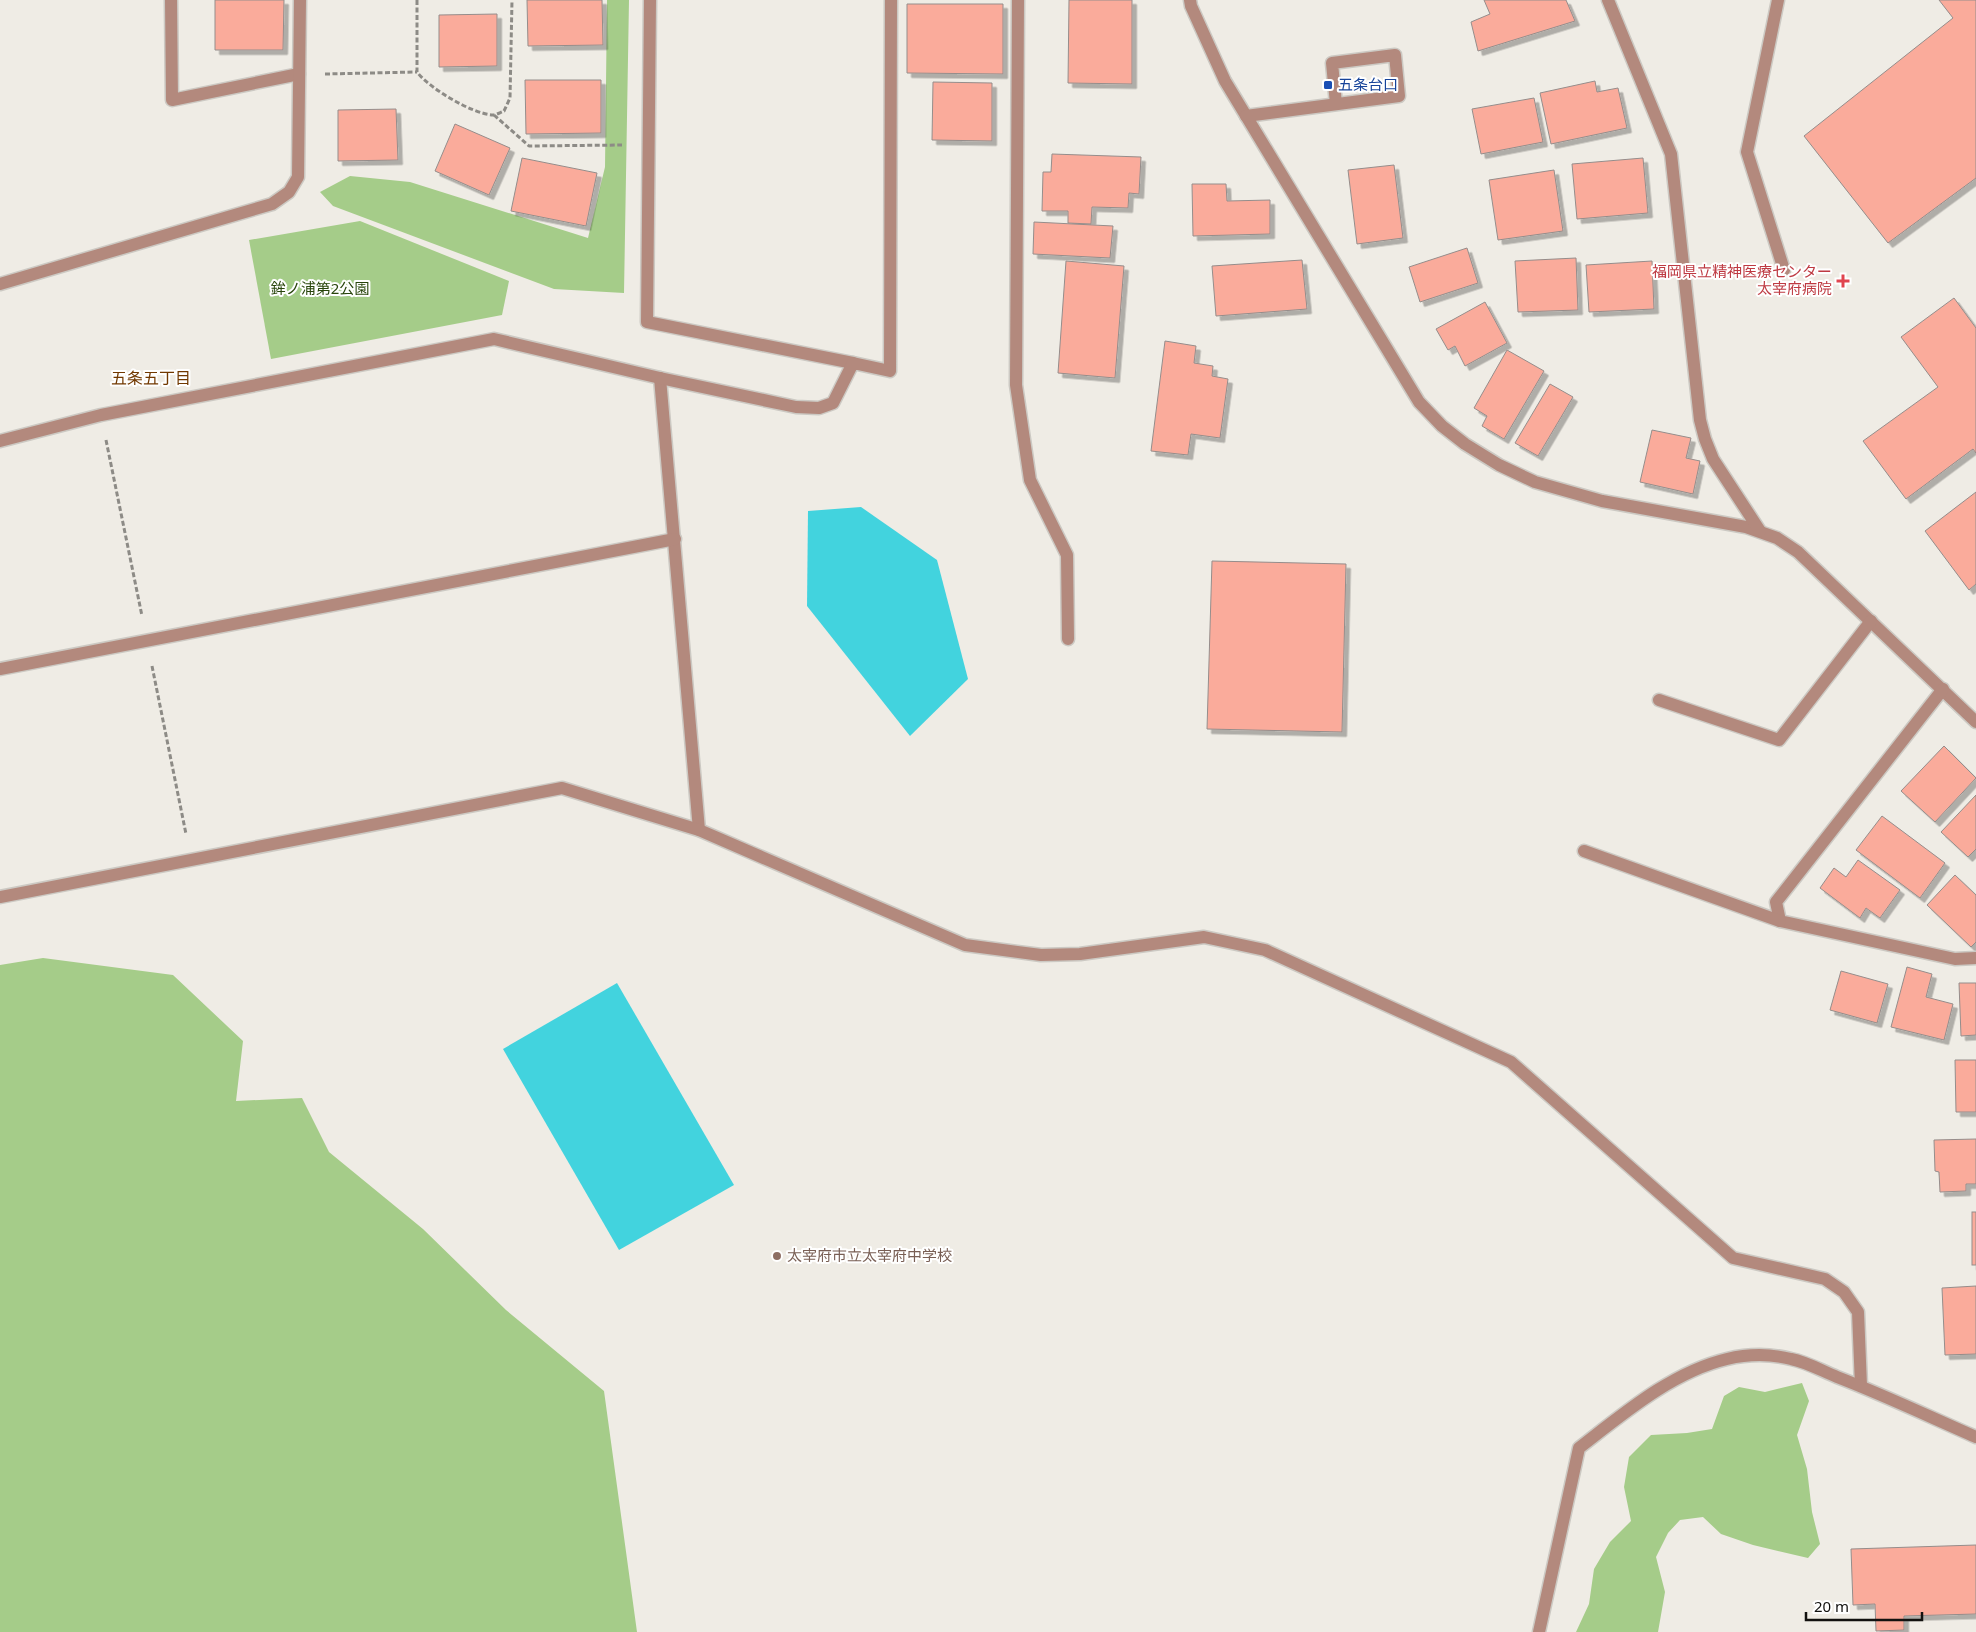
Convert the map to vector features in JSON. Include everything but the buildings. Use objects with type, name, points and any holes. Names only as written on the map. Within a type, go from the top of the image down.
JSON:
[{"type":"street","points":[[172,0],[172,100],[299,74]]},
{"type":"street","points":[[0,284],[272,204],[289,192],[298,177],[300,0]]},
{"type":"street","points":[[650,0],[647,322],[890,371],[891,0]]},
{"type":"street","points":[[1018,0],[1016,385],[1030,480],[1067,554],[1068,639]]},
{"type":"street","points":[[1190,0],[1225,81],[1419,402],[1442,426],[1499,465],[1535,482],[1602,501],[1746,527],[1777,538],[1798,552],[1976,722]]},
{"type":"street","points":[[1608,0],[1670,154],[1700,420],[1705,439],[1713,459],[1760,531]]},
{"type":"street","points":[[1778,0],[1747,152],[1784,270]]},
{"type":"street","points":[[1246,116],[1399,96],[1395,55],[1332,63],[1336,104]]},
{"type":"street","points":[[0,441],[101,415],[494,339],[660,378],[796,407],[819,408],[833,403],[853,363]]},
{"type":"street","points":[[660,378],[700,830]]},
{"type":"street","points":[[0,669],[675,539]]},
{"type":"street","points":[[1659,700],[1780,740],[1871,621]]},
{"type":"street","points":[[1780,921],[1776,902],[1943,689]]},
{"type":"street","points":[[0,897],[562,788],[700,830],[965,945],[1041,956],[1080,954],[1204,937],[1265,950],[1511,1062],[1733,1258],[1825,1279],[1844,1292],[1858,1312],[1861,1386]]},
{"type":"street","points":[[1584,851],[1780,921],[1955,959],[1976,958]]},
{"type":"street","points":[[1539,1632],[1579,1448],[1625,1413],[1668,1385],[1694,1371],[1727,1359],[1760,1355],[1792,1359],[1861,1386],[1976,1437]]},
{"type":"path","points":[[417,0],[417,72],[428,84],[474,110],[494,115],[529,146],[650,144]]},
{"type":"path","points":[[494,115],[504,111],[510,98],[512,0]]},
{"type":"path","points":[[299,74],[417,72]]},
{"type":"green space","points":[[607,0],[629,0],[624,293],[554,289],[333,206],[320,192],[350,176],[410,182],[588,238],[605,167]]},
{"type":"green space","name":"鉾ノ浦第2公園","points":[[360,221],[509,281],[502,315],[271,359],[249,240]]},
{"type":"green space","points":[[43,958],[173,975],[243,1041],[236,1101],[302,1098],[329,1152],[423,1229],[506,1310],[604,1391],[637,1632],[0,1632],[0,965]]},
{"type":"green space","points":[[1802,1383],[1809,1401],[1797,1435],[1807,1469],[1812,1512],[1820,1544],[1808,1558],[1753,1545],[1721,1534],[1703,1517],[1680,1520],[1668,1533],[1656,1557],[1665,1592],[1658,1632],[1576,1632],[1589,1604],[1594,1569],[1610,1542],[1631,1521],[1624,1487],[1629,1457],[1651,1435],[1687,1433],[1712,1429],[1724,1396],[1739,1387],[1765,1392]]},
{"type":"water","points":[[861,507],[937,560],[968,679],[910,736],[807,606],[808,511]]},
{"type":"water","points":[[617,983],[734,1185],[619,1250],[503,1049]]},
{"type":"place","name":"五条台口","points":[[1328,85]]},
{"type":"place","name":"福岡県立精神医療センター 太宰府病院","points":[[1843,281]]},
{"type":"place","name":"太宰府市立太宰府中学校","points":[[777,1256]]},
{"type":"district","name":"五条五丁目","points":[[151,378]]}]
